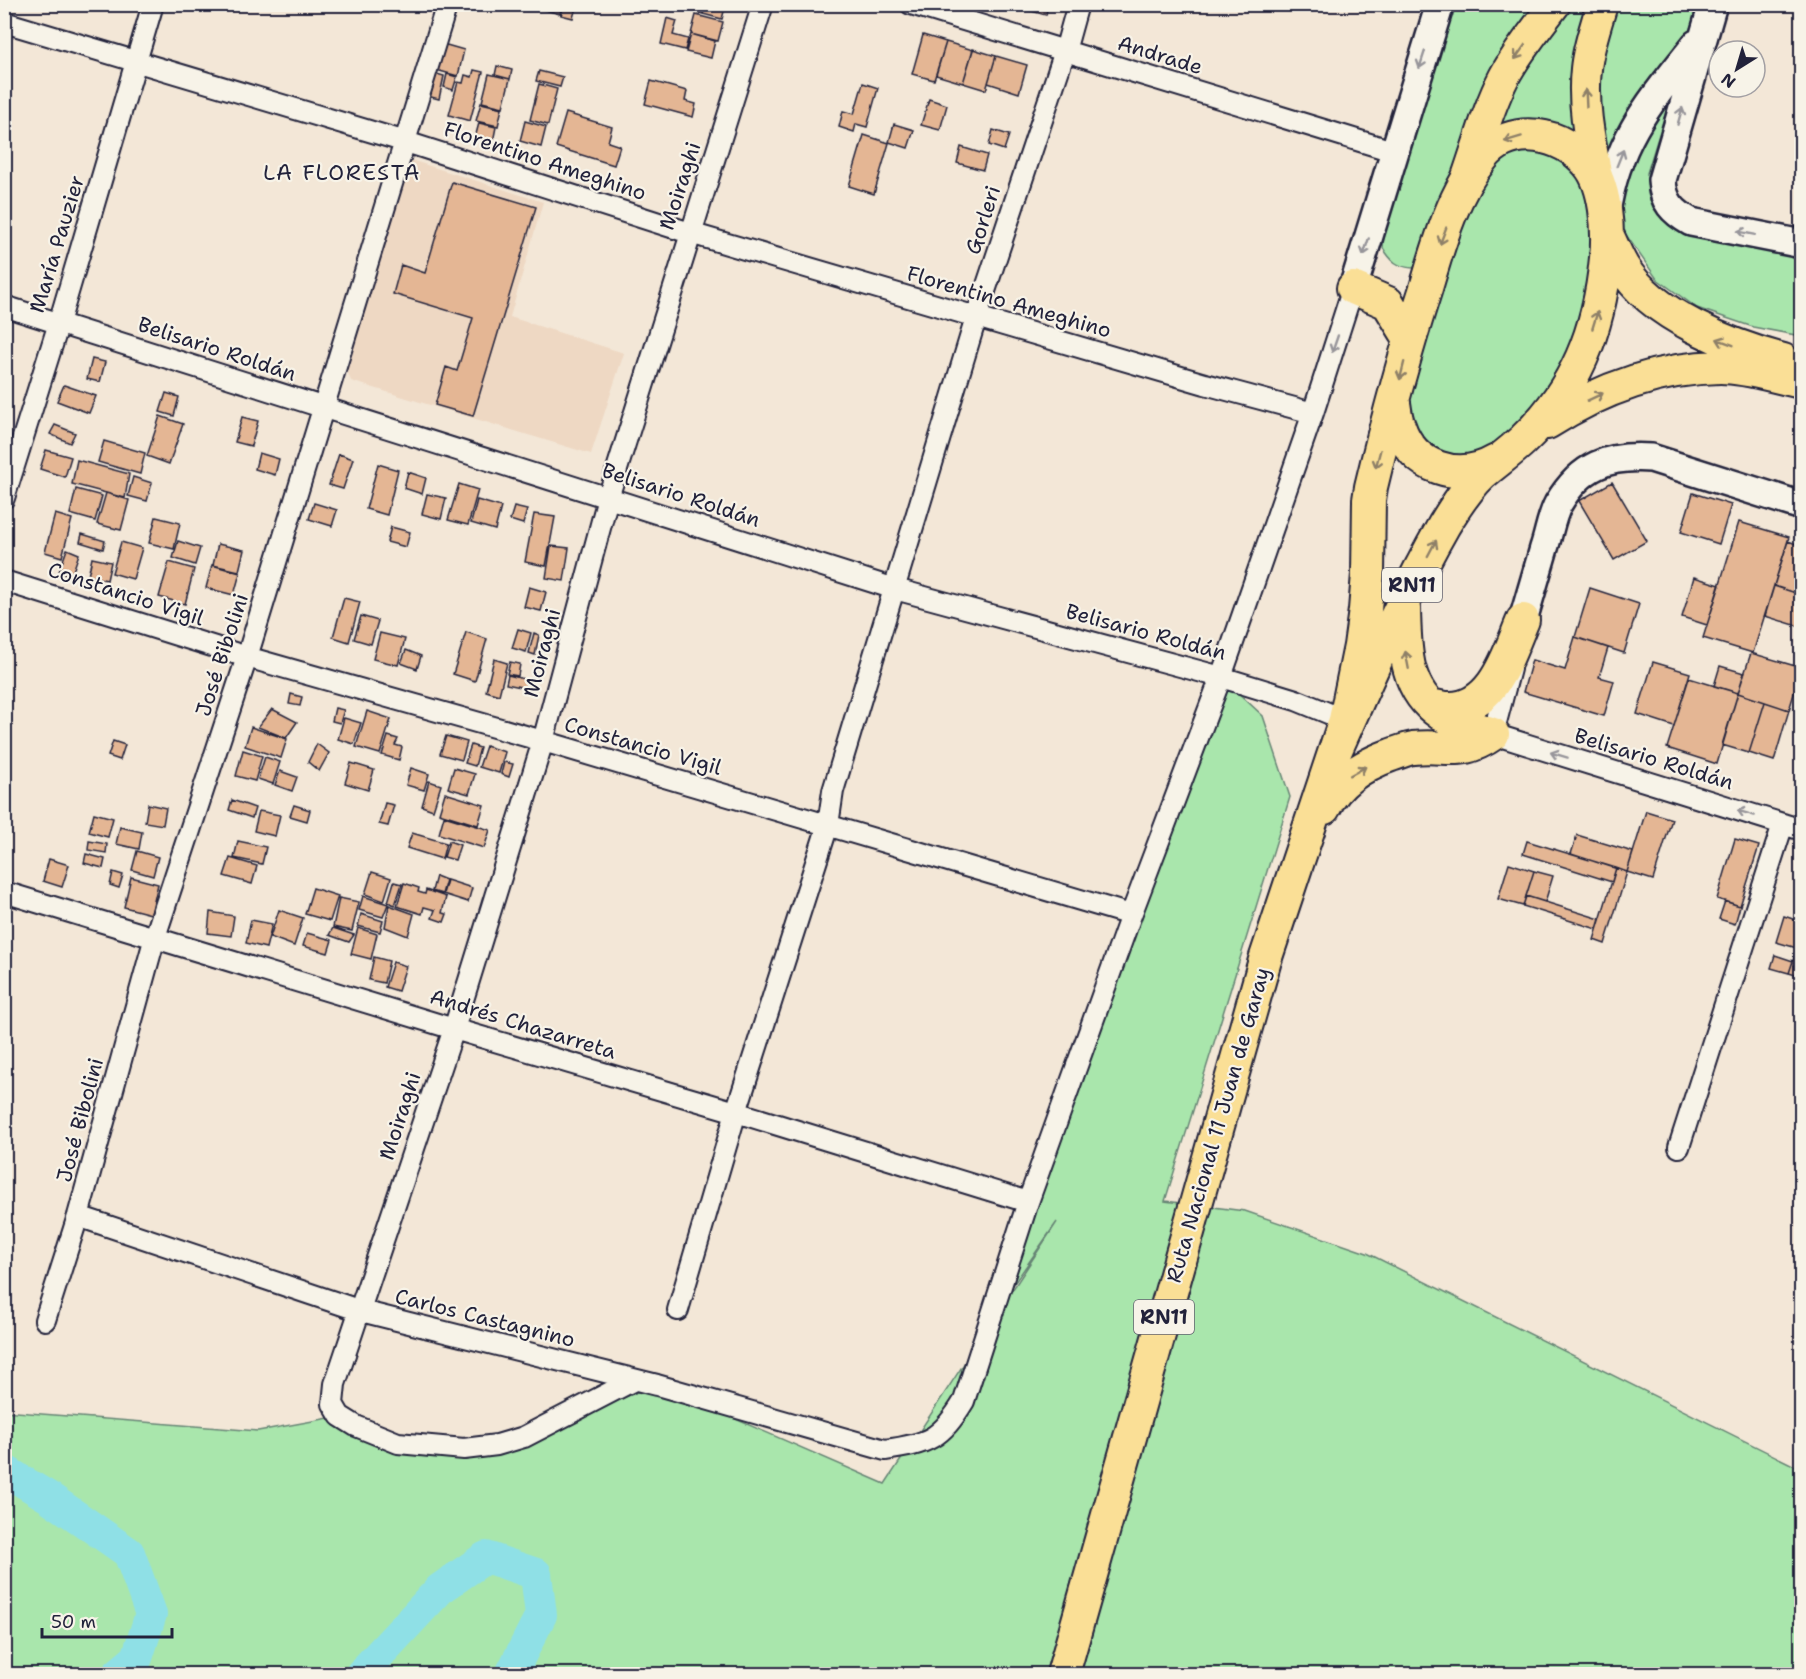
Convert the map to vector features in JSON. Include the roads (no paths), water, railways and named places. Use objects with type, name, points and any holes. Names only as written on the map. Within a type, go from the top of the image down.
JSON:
[{"type":"highway","name":"Ruta Nacional 11 Juan de Garay","points":[[1063,1674],[1265,960],[1345,720],[1365,610],[1369,500],[1410,339],[1441,241],[1465,185],[1484,155],[1498,144],[1512,138],[1527,135],[1544,136],[1563,143],[1587,162],[1597,177],[1608,244],[1597,315],[1585,349],[1563,395],[1516,446],[1466,491],[1445,523],[1404,602],[1335,752]]},
{"type":"highway","name":"Ruta Nacional 11 Juan de Garay","points":[[1606,224],[1623,268],[1635,283],[1655,301],[1686,323],[1720,340],[1799,372]]},
{"type":"highway","points":[[1353,288],[1388,303],[1410,339]]},
{"type":"highway","points":[[1388,303],[1426,289]]},
{"type":"highway","name":"Ruta Nacional 11 Juan de Garay","points":[[1394,403],[1399,427],[1409,444],[1425,461],[1439,469],[1455,472],[1490,465],[1565,412],[1596,396],[1652,376],[1684,370],[1721,367],[1764,373],[1799,372]]},
{"type":"highway","points":[[1404,602],[1405,649],[1409,673],[1420,693],[1440,714],[1493,734]]},
{"type":"highway","points":[[1430,705],[1450,708],[1462,706],[1487,691],[1497,680],[1523,620]]},
{"type":"highway","points":[[1302,851],[1331,793],[1351,774],[1380,759],[1412,748],[1467,748],[1493,734]]},
{"type":"main road","points":[[1353,288],[1440,4]]},
{"type":"main road","points":[[1465,185],[1493,100],[1504,76],[1555,4]]},
{"type":"main road","points":[[1597,177],[1589,140],[1585,92],[1589,50],[1602,4]]},
{"type":"main road","points":[[1713,4],[1662,180],[1662,193],[1677,214],[1691,222],[1802,244]]},
{"type":"main road","points":[[1606,224],[1610,188],[1618,164],[1641,115],[1704,33]]},
{"type":"main road","points":[[1523,620],[1558,506],[1574,482],[1587,470],[1606,461],[1627,456],[1651,458],[1802,506]]},
{"type":"street","name":"María Pauzier","points":[[4,498],[153,4]]},
{"type":"street","name":"José Bibolini","points":[[45,1320],[78,1216],[155,937],[247,657],[447,4]]},
{"type":"street","name":"Moiraghi","points":[[634,1380],[524,1437],[497,1445],[464,1449],[398,1443],[356,1426],[340,1416],[333,1404],[335,1384],[454,1029],[543,741],[608,498],[763,4]]},
{"type":"street","name":"Andrade","points":[[910,4],[1396,152]]},
{"type":"street","name":"Gorleri","points":[[678,1310],[736,1112],[828,825],[833,791],[976,318],[1065,51],[1078,4]]},
{"type":"street","name":"Florentino Ameghino","points":[[4,22],[406,142],[690,232],[976,318],[1268,402],[1314,412]]},
{"type":"street","points":[[1028,1202],[1131,915],[1221,677],[1314,412],[1353,288]]},
{"type":"street","name":"Belisario Roldán","points":[[4,306],[895,589],[1221,677],[1296,700],[1345,720]]},
{"type":"street","name":"Constancio Vigil","points":[[4,580],[247,657],[543,741],[1131,915]]},
{"type":"street","points":[[1493,734],[1523,620]]},
{"type":"street","name":"Belisario Roldán","points":[[1493,734],[1792,827]]},
{"type":"street","points":[[1678,1147],[1792,827]]},
{"type":"street","name":"Andrés Chazarreta","points":[[4,892],[1028,1202]]},
{"type":"street","name":"Carlos Castagnino","points":[[78,1216],[360,1311],[634,1380],[885,1450],[913,1446],[934,1436],[950,1423],[964,1401],[1028,1202]]},
{"type":"waterway","points":[[4,1470],[50,1498],[129,1553],[151,1614],[137,1658],[118,1674]]},
{"type":"waterway","points":[[361,1674],[440,1589],[486,1557],[536,1574],[541,1615],[511,1674]]},
{"type":"district","name":"LA FLORESTA","points":[[342,172]]}]
